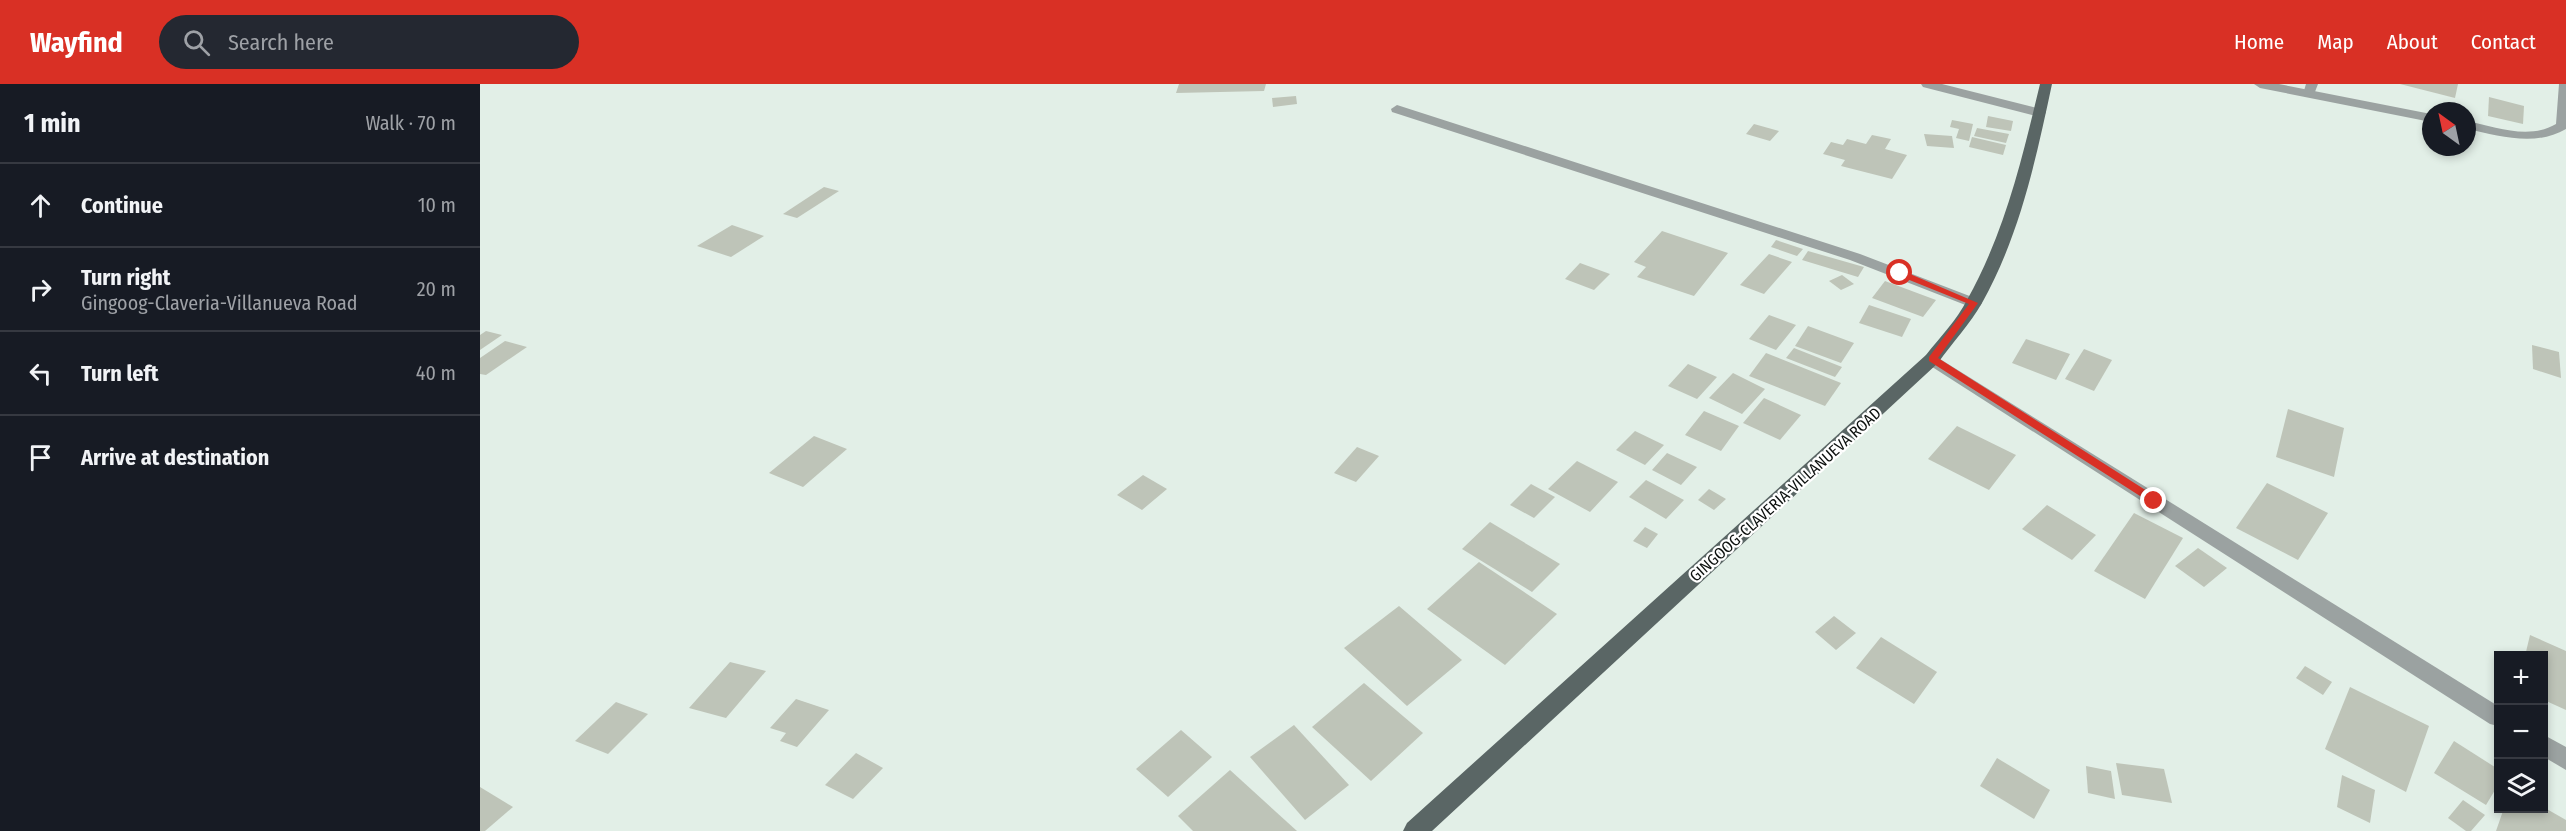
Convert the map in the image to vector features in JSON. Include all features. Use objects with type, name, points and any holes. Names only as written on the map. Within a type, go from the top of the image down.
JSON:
[{"type":"main road","name":"GINGOOG-CLAVERIA-VILLANUEVA ROAD","points":[[1415,831],[1932,359],[1974,303],[2008,228],[2026,173],[2046,84]]},
{"type":"street","points":[[1928,84],[2040,113]]},
{"type":"street","points":[[2260,84],[2311,89],[2422,116]]},
{"type":"street","points":[[2476,127],[2536,135],[2553,133],[2562,126],[2565,84]]},
{"type":"street","points":[[1397,109],[1790,235],[1900,273],[1974,303]]},
{"type":"street","points":[[1932,359],[2494,714]]},
{"type":"street","points":[[2548,748],[2566,760]]},
{"type":"building","points":[[1179,84],[1266,84],[1264,91],[1176,93]]},
{"type":"building","points":[[2400,84],[2458,84],[2455,98]]},
{"type":"building","points":[[1296,96],[1297,104],[1273,107],[1272,98]]},
{"type":"building","points":[[2489,97],[2524,106],[2523,124],[2488,116]]},
{"type":"building","points":[[1988,116],[2013,121],[2011,131],[1986,127]]},
{"type":"building","points":[[1952,120],[1973,124],[1969,141],[1956,138],[1959,129],[1950,127]]},
{"type":"building","points":[[1754,124],[1779,131],[1770,141],[1746,134]]},
{"type":"building","points":[[1977,128],[2009,134],[2006,143],[1974,136]]},
{"type":"building","points":[[1924,134],[1952,136],[1954,148],[1927,146]]},
{"type":"building","points":[[1872,135],[1891,139],[1885,149],[1907,155],[1892,179],[1841,166],[1845,160],[1823,154],[1831,142],[1843,145],[1847,139],[1866,144]]},
{"type":"building","points":[[1972,137],[2006,145],[2003,155],[1969,147]]},
{"type":"building","points":[[824,187],[839,191],[797,218],[783,214]]},
{"type":"building","points":[[732,225],[764,236],[731,257],[697,246]]},
{"type":"building","points":[[1662,231],[1728,253],[1694,296],[1637,277],[1646,267],[1634,262]]},
{"type":"building","points":[[1776,240],[1803,249],[1797,256],[1771,247]]},
{"type":"building","points":[[1808,251],[1864,267],[1858,277],[1802,260]]},
{"type":"building","points":[[1769,254],[1792,262],[1764,294],[1740,285]]},
{"type":"building","points":[[1580,263],[1610,274],[1594,290],[1565,279]]},
{"type":"building","points":[[1842,275],[1854,284],[1841,290],[1829,281]]},
{"type":"building","points":[[1885,281],[1936,300],[1923,317],[1872,298]]},
{"type":"building","points":[[1869,305],[1911,319],[1902,337],[1859,323]]},
{"type":"building","points":[[1769,315],[1796,325],[1776,350],[1749,339]]},
{"type":"building","points":[[1808,326],[1854,343],[1841,363],[1795,346]]},
{"type":"building","points":[[486,331],[502,335],[480,350],[480,335]]},
{"type":"building","points":[[2026,339],[2070,354],[2056,380],[2012,363]]},
{"type":"building","points":[[505,341],[527,347],[486,375],[480,374],[480,358]]},
{"type":"building","points":[[2532,345],[2559,352],[2561,378],[2533,369]]},
{"type":"building","points":[[1794,348],[1842,367],[1835,377],[1786,358]]},
{"type":"building","points":[[2084,349],[2112,360],[2094,391],[2065,379]]},
{"type":"building","points":[[1766,353],[1841,383],[1825,406],[1749,376]]},
{"type":"building","points":[[1688,364],[1717,377],[1697,399],[1668,386]]},
{"type":"building","points":[[1733,373],[1765,389],[1742,414],[1709,398]]},
{"type":"building","points":[[1764,398],[1801,415],[1780,440],[1743,423]]},
{"type":"building","points":[[2288,409],[2344,428],[2334,477],[2276,457]]},
{"type":"building","points":[[1704,411],[1739,426],[1721,451],[1685,435]]},
{"type":"building","points":[[1957,426],[2016,455],[1989,490],[1928,459]]},
{"type":"building","points":[[1635,431],[1664,445],[1645,465],[1616,450]]},
{"type":"building","points":[[814,436],[847,449],[803,487],[769,473]]},
{"type":"building","points":[[1357,447],[1379,456],[1356,482],[1334,473]]},
{"type":"building","points":[[1667,453],[1697,467],[1681,485],[1652,470]]},
{"type":"building","points":[[1577,461],[1618,482],[1590,512],[1548,489]]},
{"type":"building","points":[[1143,475],[1167,489],[1142,510],[1117,495]]},
{"type":"building","points":[[1646,480],[1684,500],[1666,519],[1629,497]]},
{"type":"building","points":[[2267,483],[2328,513],[2298,560],[2236,528]]},
{"type":"building","points":[[1531,484],[1555,497],[1534,518],[1510,505]]},
{"type":"building","points":[[1709,489],[1726,499],[1714,510],[1698,500]]},
{"type":"building","points":[[2047,505],[2096,535],[2072,560],[2022,529]]},
{"type":"building","points":[[2134,513],[2183,538],[2145,599],[2094,571]]},
{"type":"building","points":[[1490,522],[1560,564],[1532,592],[1462,549]]},
{"type":"building","points":[[1645,527],[1658,534],[1647,548],[1633,541]]},
{"type":"building","points":[[2198,548],[2227,568],[2204,587],[2175,566]]},
{"type":"building","points":[[1479,562],[1557,614],[1505,665],[1427,609]]},
{"type":"building","points":[[1399,606],[1462,660],[1407,706],[1344,648]]},
{"type":"building","points":[[1834,616],[1856,633],[1836,650],[1815,632]]},
{"type":"building","points":[[2530,635],[2566,651],[2566,710],[2548,702],[2548,651],[2526,651]]},
{"type":"building","points":[[1881,637],[1937,672],[1914,704],[1856,668]]},
{"type":"building","points":[[730,662],[766,671],[726,718],[689,708]]},
{"type":"building","points":[[2305,666],[2332,682],[2323,695],[2296,678]]},
{"type":"building","points":[[1364,683],[1423,733],[1371,781],[1312,727]]},
{"type":"building","points":[[2350,687],[2429,726],[2406,792],[2325,749]]},
{"type":"building","points":[[796,699],[829,710],[797,747],[780,741],[786,733],[770,728]]},
{"type":"building","points":[[616,702],[648,714],[608,754],[575,741]]},
{"type":"building","points":[[1294,725],[1349,785],[1305,820],[1250,757]]},
{"type":"building","points":[[1181,730],[1212,757],[1168,797],[1136,769]]},
{"type":"building","points":[[2454,741],[2494,766],[2494,792],[2486,805],[2434,773]]},
{"type":"building","points":[[856,753],[883,768],[853,799],[825,785]]},
{"type":"building","points":[[1997,758],[2050,790],[2034,819],[1980,786]]},
{"type":"building","points":[[2116,763],[2164,769],[2172,803],[2122,795]]},
{"type":"building","points":[[2086,766],[2111,771],[2115,799],[2088,793]]},
{"type":"building","points":[[1230,770],[1297,831],[1193,831],[1178,816]]},
{"type":"building","points":[[2342,775],[2375,790],[2370,823],[2337,807]]},
{"type":"building","points":[[480,787],[513,807],[485,831],[480,831]]},
{"type":"building","points":[[2463,800],[2485,815],[2471,831],[2466,831],[2448,818]]},
{"type":"building","points":[[2548,810],[2566,820],[2566,831],[2496,831],[2502,813],[2548,813]]},
{"type":"route","points":[[1900,273],[1974,303],[1932,359],[2154,501]]}]
